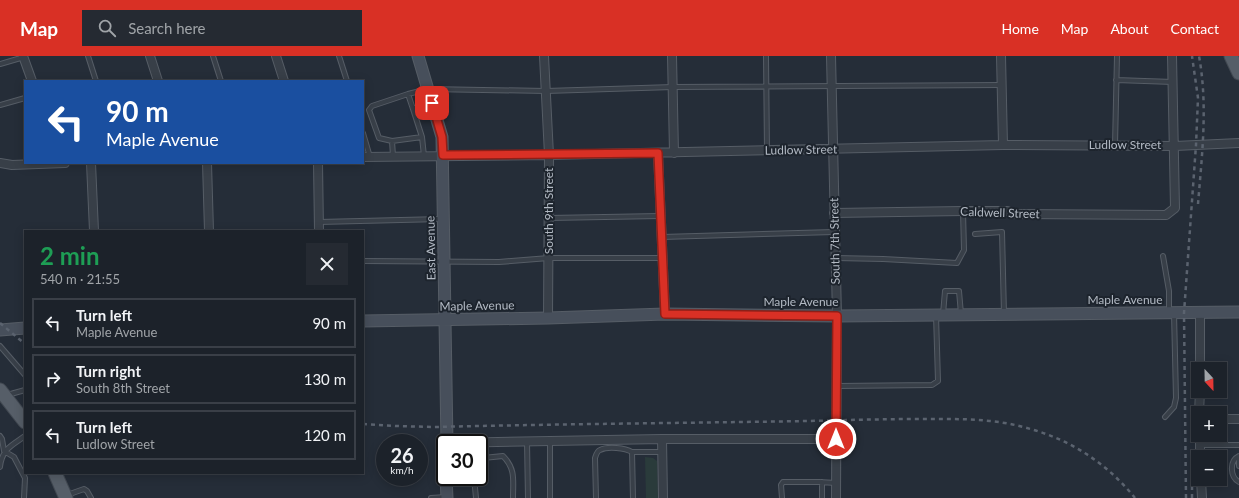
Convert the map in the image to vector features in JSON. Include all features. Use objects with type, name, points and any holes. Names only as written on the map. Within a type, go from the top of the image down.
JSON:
[{"type":"main road","points":[[1231,56],[1239,73]]},
{"type":"main road","points":[[2,392],[24,421]]},
{"type":"main road","points":[[55,474],[65,497]]},
{"type":"street","points":[[25,56],[32,80]]},
{"type":"street","points":[[150,56],[158,80]]},
{"type":"street","points":[[276,56],[284,80]]},
{"type":"street","name":"East Avenue","points":[[418,56],[442,137],[446,434]]},
{"type":"street","name":"South 9th Street","points":[[544,56],[549,155],[548,318]]},
{"type":"street","points":[[672,56],[674,153]]},
{"type":"street","name":"South 7th Street","points":[[831,56],[837,316],[836,498]]},
{"type":"street","points":[[1001,56],[1002,145]]},
{"type":"street","points":[[1172,56],[1175,146]]},
{"type":"street","name":"Ludlow Street","points":[[367,157],[674,153],[1002,145],[1175,146],[1239,143]]},
{"type":"street","name":"Caldwell Street","points":[[834,213],[1007,211],[1015,214],[1166,215],[1175,208],[1175,146]]},
{"type":"street","points":[[658,153],[665,314]]},
{"type":"street","points":[[0,163],[12,165],[35,164]]},
{"type":"street","points":[[91,164],[94,230]]},
{"type":"street","points":[[207,164],[209,230]]},
{"type":"street","points":[[318,164],[319,230]]},
{"type":"street","points":[[1200,312],[1200,362]]},
{"type":"street","name":"Maple Avenue","points":[[364,321],[548,318],[665,314],[837,316],[1239,312]]},
{"type":"street","points":[[0,330],[24,328]]},
{"type":"street","points":[[1227,419],[1239,419]]},
{"type":"street","points":[[488,443],[836,439]]},
{"type":"street","points":[[662,440],[663,498]]},
{"type":"street","points":[[1200,445],[1200,450]]},
{"type":"street","points":[[446,486],[447,498]]},
{"type":"street","points":[[1201,486],[1202,498]]},
{"type":"lane","points":[[0,64],[25,56]]},
{"type":"lane","points":[[88,56],[96,80]]},
{"type":"lane","points":[[213,56],[222,80]]},
{"type":"lane","points":[[339,56],[347,80]]},
{"type":"lane","points":[[766,56],[767,151]]},
{"type":"lane","points":[[1115,146],[1117,56]]},
{"type":"lane","points":[[1116,80],[1173,82]]},
{"type":"lane","points":[[422,137],[392,141],[379,138],[370,110],[372,106],[428,89],[546,91],[673,87],[1002,85]]},
{"type":"lane","points":[[408,94],[422,137],[424,156]]},
{"type":"lane","points":[[0,105],[24,98]]},
{"type":"lane","points":[[413,109],[432,103]]},
{"type":"lane","points":[[364,139],[367,157]]},
{"type":"lane","points":[[392,141],[393,156]]},
{"type":"lane","points":[[835,258],[957,263],[964,250],[963,211]]},
{"type":"lane","points":[[549,218],[661,216]]},
{"type":"lane","points":[[319,222],[444,219]]},
{"type":"lane","points":[[662,237],[834,232]]},
{"type":"lane","points":[[975,234],[1002,232],[1004,314]]},
{"type":"lane","points":[[1163,256],[1170,291],[1176,398],[1174,407],[1165,417]]},
{"type":"lane","points":[[364,261],[499,262],[549,258],[663,258]]},
{"type":"lane","points":[[837,386],[932,385],[938,381],[939,315],[945,291],[960,291],[961,314]]},
{"type":"lane","points":[[0,346],[24,374]]},
{"type":"lane","points":[[2,392],[24,390]]},
{"type":"lane","points":[[0,436],[2,439],[4,452],[0,467]]},
{"type":"lane","points":[[4,452],[24,437]]},
{"type":"lane","points":[[550,441],[550,498]]},
{"type":"lane","points":[[528,442],[528,498]]},
{"type":"lane","points":[[1200,445],[1239,445]]},
{"type":"lane","points":[[596,498],[595,458],[600,449],[624,448],[632,452],[662,452]]},
{"type":"lane","points":[[4,452],[14,457],[26,478],[24,498]]},
{"type":"lane","points":[[632,452],[633,498]]},
{"type":"lane","points":[[488,458],[503,456],[510,462],[513,475],[513,498]]},
{"type":"lane","points":[[1239,456],[1236,458],[1232,466],[1235,480],[1239,482]]},
{"type":"lane","points":[[1239,460],[1239,466]]},
{"type":"lane","points":[[782,498],[781,485],[783,482],[836,483]]},
{"type":"lane","points":[[822,482],[822,498]]},
{"type":"lane","points":[[475,486],[476,498]]},
{"type":"lane","points":[[65,497],[84,490],[87,491],[91,498]]},
{"type":"lane","points":[[431,498],[447,498]]},
{"type":"shaded area","points":[[645,457],[653,458],[657,461],[658,498],[646,498]]},
{"type":"railway","points":[[1186,498],[1184,313],[1198,98],[1192,56]]},
{"type":"railway","points":[[1198,204],[1204,111],[1202,74],[1199,56]]},
{"type":"railway","points":[[0,323],[24,343]]},
{"type":"railway","points":[[364,424],[434,427],[894,419],[960,419],[998,422],[1040,432],[1071,445],[1085,453],[1112,473],[1135,498]]},
{"type":"railway","points":[[1192,486],[1192,498]]},
{"type":"route","points":[[432,103],[442,137],[443,155],[658,153],[665,314],[837,316],[836,439]]}]
